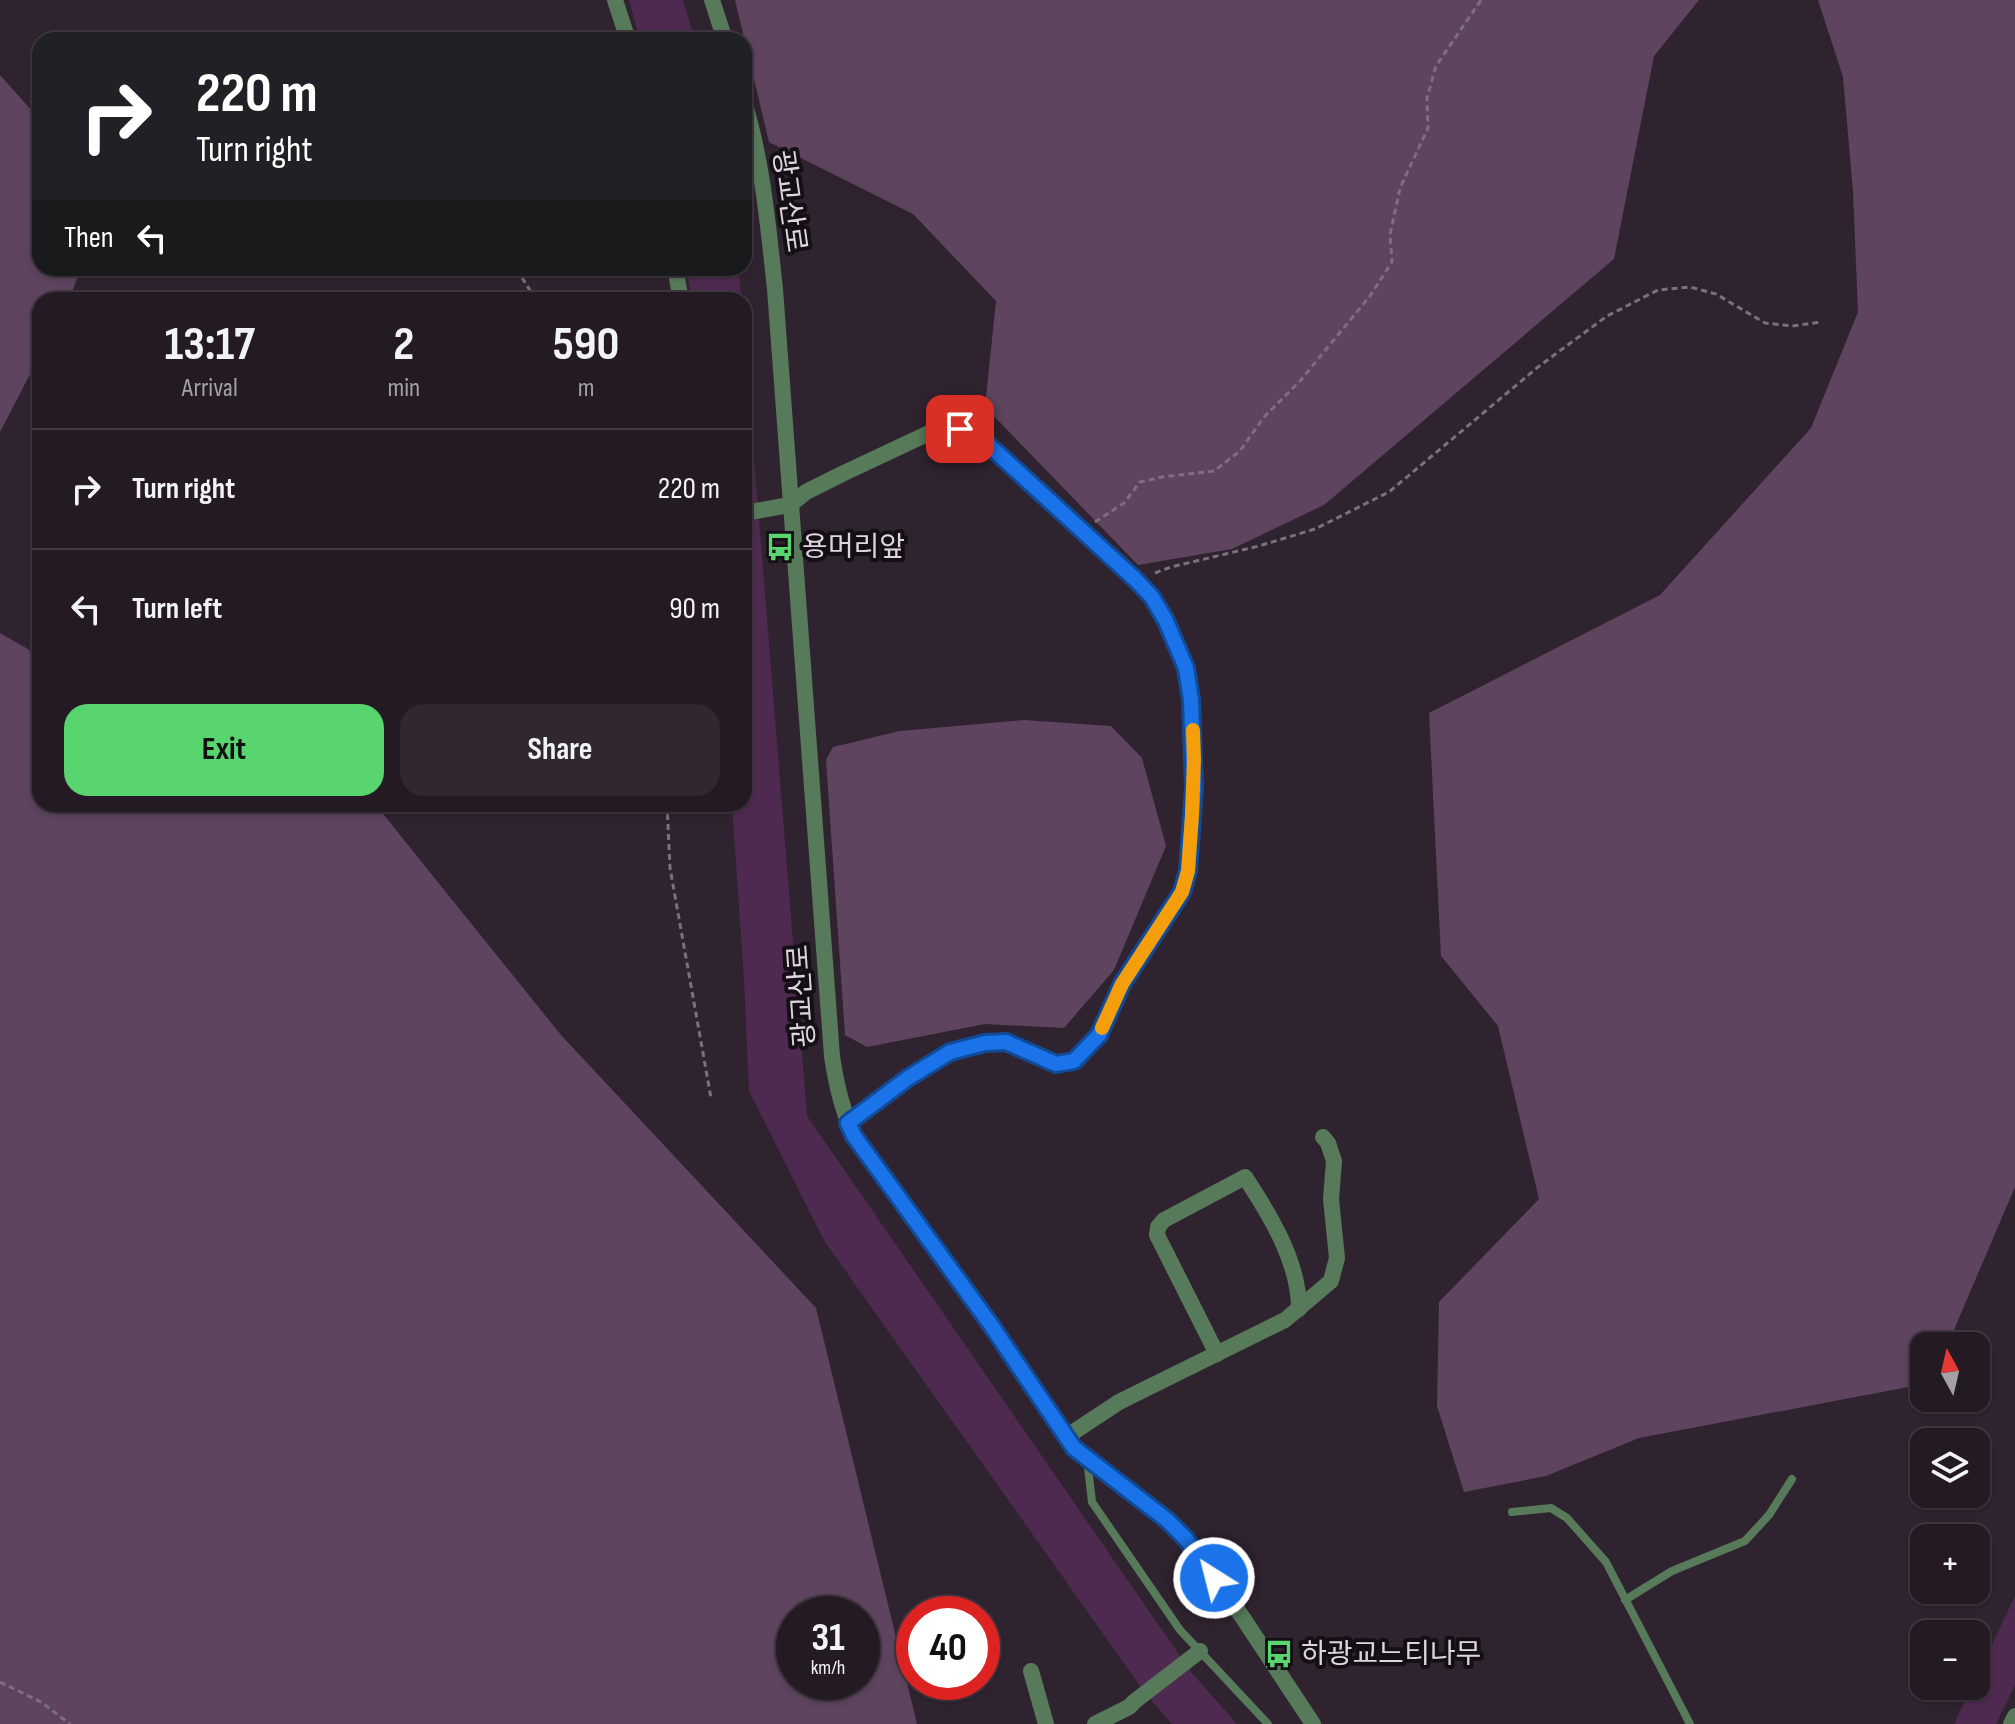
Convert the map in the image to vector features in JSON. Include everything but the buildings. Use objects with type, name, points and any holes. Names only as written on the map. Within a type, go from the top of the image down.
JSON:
[{"type":"street","points":[[615,0],[625,32]]},
{"type":"street","points":[[712,0],[722,32]]},
{"type":"street","name":"광교산로","points":[[752,132],[765,192],[775,289],[832,1056],[848,1123],[854,1136],[991,1325],[1074,1448],[1167,1520],[1186,1539],[1313,1724]]},
{"type":"street","points":[[752,512],[790,505],[806,492],[831,479],[944,426],[960,429],[981,438],[1136,580],[1152,597],[1166,621],[1186,668],[1191,700],[1194,788],[1188,871],[1182,892],[1122,984],[1099,1035],[1074,1061],[1056,1064],[1006,1042],[985,1043],[950,1052],[908,1078],[848,1123]]},
{"type":"street","points":[[1066,1437],[1119,1402],[1285,1320],[1331,1281],[1337,1258],[1331,1199],[1334,1161],[1323,1137]]},
{"type":"street","points":[[1217,1354],[1157,1235],[1158,1227],[1164,1220],[1245,1177],[1272,1218],[1289,1262],[1299,1309]]},
{"type":"street","points":[[1095,1724],[1129,1707],[1194,1656]]},
{"type":"street","points":[[1031,1671],[1046,1724]]},
{"type":"street","points":[[2011,1724],[2015,1716]]},
{"type":"lane","points":[[1087,1458],[1092,1502],[1180,1630],[1194,1656],[1268,1724]]},
{"type":"lane","points":[[1625,1600],[1672,1571],[1745,1541],[1769,1515],[1792,1479]]},
{"type":"lane","points":[[1512,1512],[1551,1508],[1567,1518],[1606,1562],[1690,1724]]},
{"type":"path","points":[[1083,532],[1124,503],[1140,482],[1214,471],[1240,451],[1264,417],[1300,381],[1370,296],[1392,262],[1390,235],[1400,188],[1428,128],[1427,98],[1436,66],[1481,0]]},
{"type":"path","points":[[1136,580],[1171,567],[1315,529],[1389,492],[1538,367],[1607,316],[1658,290],[1690,287],[1716,294],[1765,323],[1792,326],[1822,322]]},
{"type":"path","points":[[667,812],[670,868],[711,1098]]},
{"type":"path","points":[[0,1682],[41,1702],[70,1724]]},
{"type":"shaded area","points":[[629,0],[683,0],[693,32],[638,32]]},
{"type":"shaded area","points":[[735,0],[1699,0],[1654,56],[1614,259],[1324,505],[1232,549],[1138,565],[985,407],[996,301],[913,214],[769,142],[752,71],[752,32],[743,32]]},
{"type":"shaded area","points":[[1818,0],[2015,0],[2015,1187],[1953,1332],[1910,1332],[1910,1387],[1639,1438],[1546,1476],[1464,1492],[1437,1406],[1439,1302],[1539,1199],[1498,1026],[1441,956],[1429,713],[1660,595],[1811,428],[1858,312],[1853,192],[1843,77]]},
{"type":"shaded area","points":[[0,75],[32,111],[32,276],[78,276],[72,292],[32,292],[32,370],[0,432]]},
{"type":"shaded area","points":[[688,276],[740,276],[740,292],[690,292]]},
{"type":"shaded area","points":[[752,432],[807,1116],[1191,1672],[1237,1724],[1172,1724],[1146,1694],[825,1242],[749,1091],[733,812],[752,812]]},
{"type":"shaded area","points":[[0,633],[32,651],[32,812],[381,812],[561,1035],[816,1308],[896,1638],[896,1700],[911,1700],[917,1724],[0,1724]]},
{"type":"shaded area","points":[[1024,720],[1111,726],[1142,758],[1166,846],[1114,970],[1064,1028],[985,1024],[867,1047],[845,1035],[826,760],[833,747],[900,731]]},
{"type":"shaded area","points":[[2015,1596],[2015,1685],[1996,1724],[1954,1724],[1965,1700],[1990,1700],[1990,1649]]},
{"type":"slow traffic","points":[[1102,1028],[1122,984],[1182,892],[1188,871],[1194,788],[1193,730]]},
{"type":"place","name":"용머리앞","points":[[780,547]]},
{"type":"place","name":"하광교느티나무","points":[[1279,1654]]},
{"type":"route","points":[[960,429],[981,438],[1136,580],[1152,597],[1166,621],[1186,668],[1191,700],[1194,788],[1188,871],[1182,892],[1122,984],[1099,1035],[1074,1061],[1056,1064],[1006,1042],[985,1043],[950,1052],[908,1078],[848,1123],[854,1136],[991,1325],[1074,1448],[1167,1520],[1186,1539],[1214,1578]]}]
